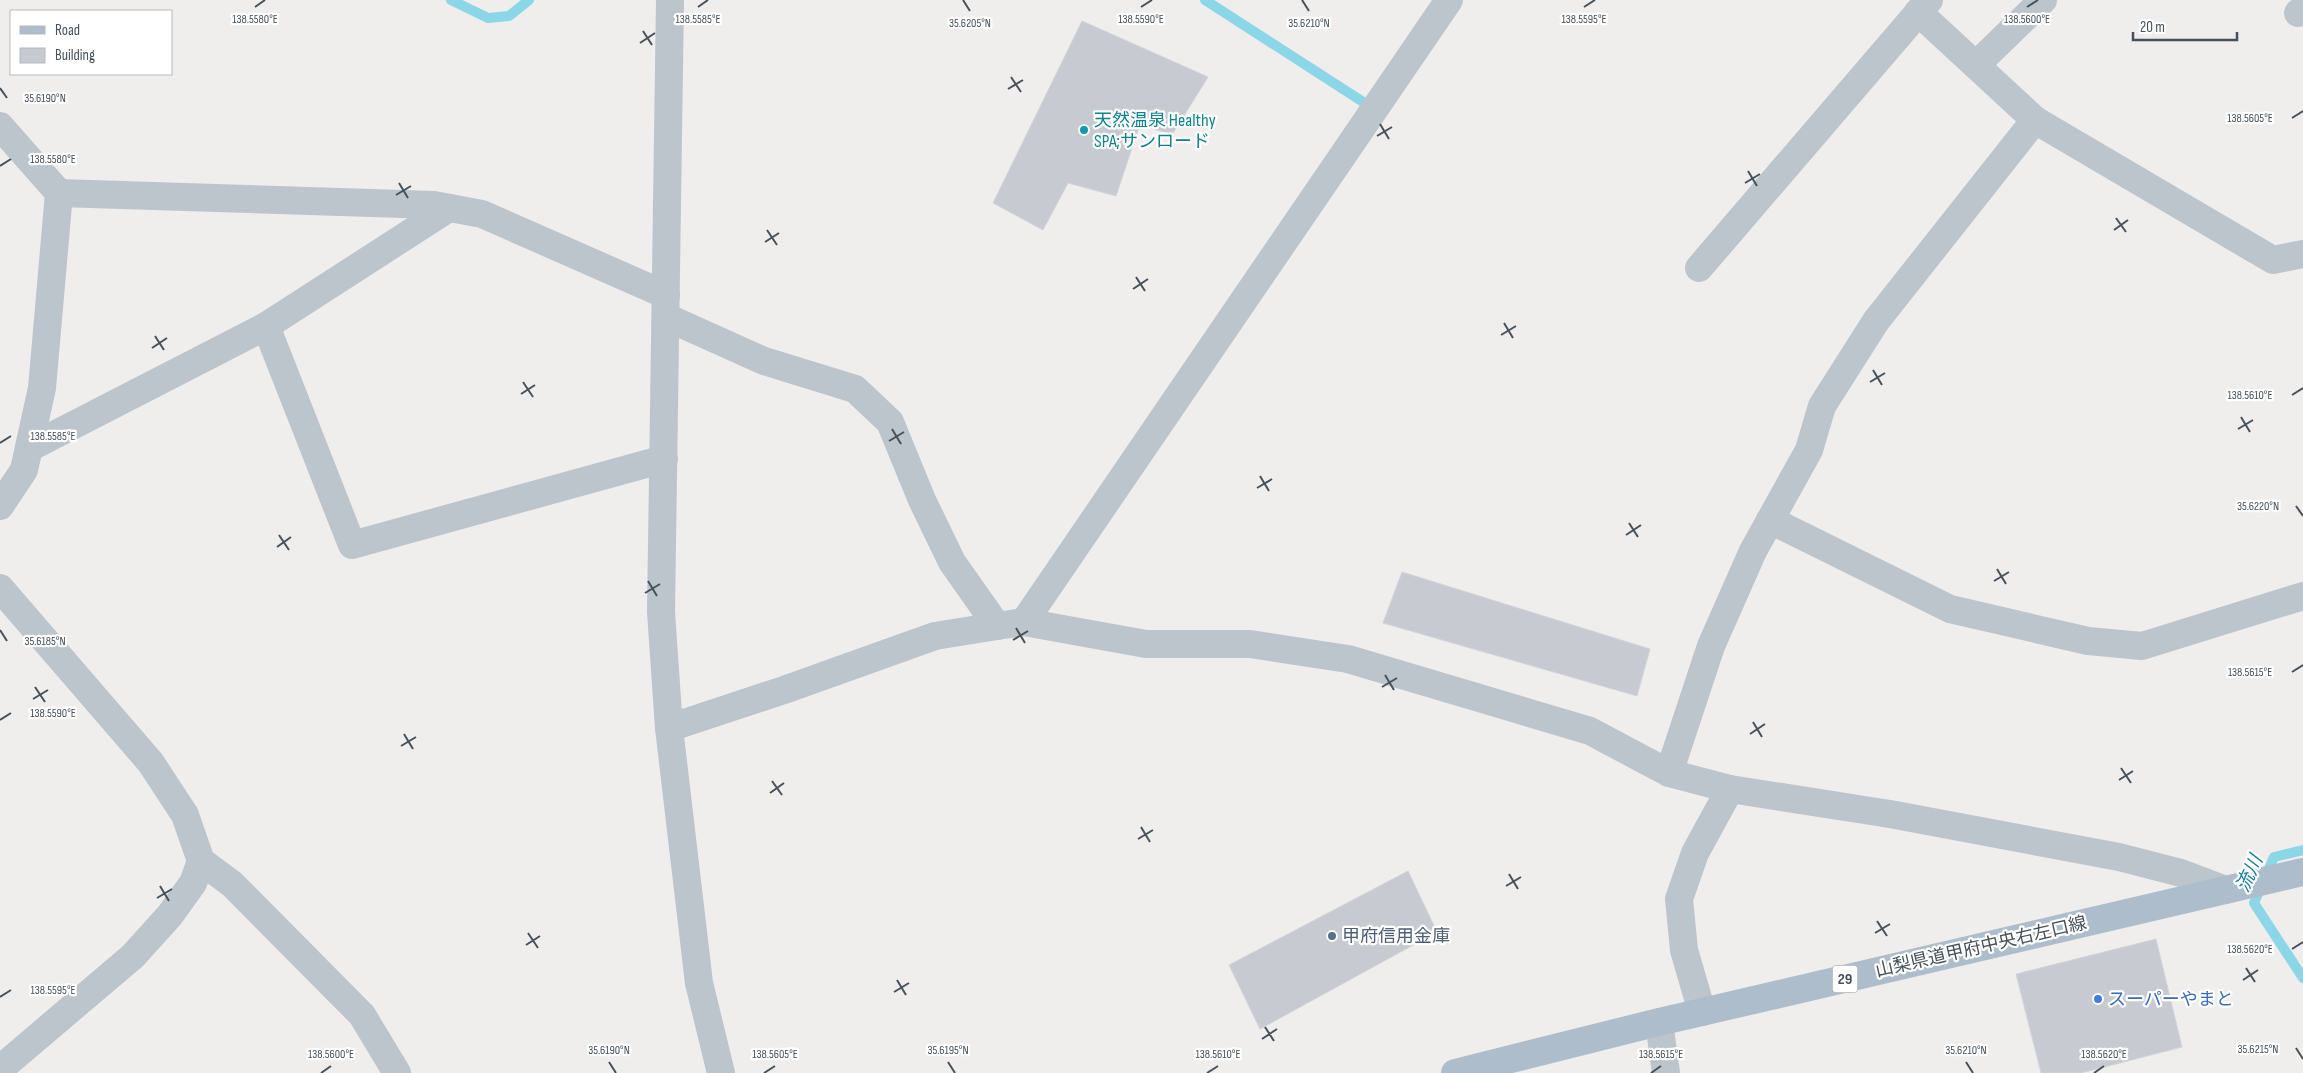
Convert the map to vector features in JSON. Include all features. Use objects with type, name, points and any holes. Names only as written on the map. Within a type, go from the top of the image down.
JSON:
[{"type":"main road","name":"山梨県道甲府中央右左口線","points":[[1455,1073],[1659,1022],[2296,874]]},
{"type":"street","points":[[670,0],[661,612],[669,728],[700,983],[721,1073]]},
{"type":"street","points":[[1024,622],[1449,0]]},
{"type":"street","points":[[1976,65],[2043,0]]},
{"type":"street","points":[[1699,268],[1924,6],[1976,65],[2036,120],[2273,260],[2303,254]]},
{"type":"street","points":[[1668,773],[1711,646],[1753,551],[1809,450],[1822,406],[1876,320],[2036,120]]},
{"type":"street","points":[[0,126],[59,193],[42,388],[24,470],[0,506]]},
{"type":"street","points":[[59,193],[424,205],[482,214],[666,306],[764,361],[855,389],[890,422],[922,500],[952,562],[997,626]]},
{"type":"street","points":[[29,448],[266,326],[449,208]]},
{"type":"street","points":[[266,326],[352,545],[664,459]]},
{"type":"street","points":[[1770,520],[1950,609],[2088,641],[2142,646],[2303,596]]},
{"type":"street","points":[[0,588],[151,763],[185,814],[201,861],[232,884],[362,1015],[397,1073]]},
{"type":"street","points":[[669,728],[784,690],[935,636],[1024,622],[1146,644],[1250,644],[1348,659],[1590,731],[1668,773],[1730,789],[1890,814],[2119,858],[2181,873],[2231,889]]},
{"type":"street","points":[[1702,1012],[1684,950],[1680,899],[1696,853],[1730,789]]},
{"type":"street","points":[[0,1069],[134,956],[170,915],[193,883],[201,861]]},
{"type":"street","points":[[1659,1022],[1666,1073]]},
{"type":"building","name":"天然温泉 Healthy SPA;サンロード","points":[[1082,21],[1208,77],[1172,135],[1140,124],[1116,196],[1068,183],[1043,230],[993,203]]},
{"type":"building","points":[[1402,572],[1650,649],[1637,696],[1383,623]]},
{"type":"building","points":[[1408,871],[1437,932],[1260,1029],[1229,965]]},
{"type":"building","points":[[2156,939],[2182,1047],[2081,1073],[2041,1073],[2016,974]]},
{"type":"waterway","points":[[451,0],[488,18],[509,16],[529,0]]},
{"type":"waterway","points":[[1205,0],[1374,109]]},
{"type":"waterway","name":"流川","points":[[2303,850],[2274,857],[2254,903],[2303,978]]},
{"type":"place","name":"天然温泉 Healthy SPA;サンロード","points":[[1084,130]]},
{"type":"place","name":"甲府信用金庫","points":[[1332,936]]},
{"type":"place","name":"スーパーやまと","points":[[2098,999]]}]
